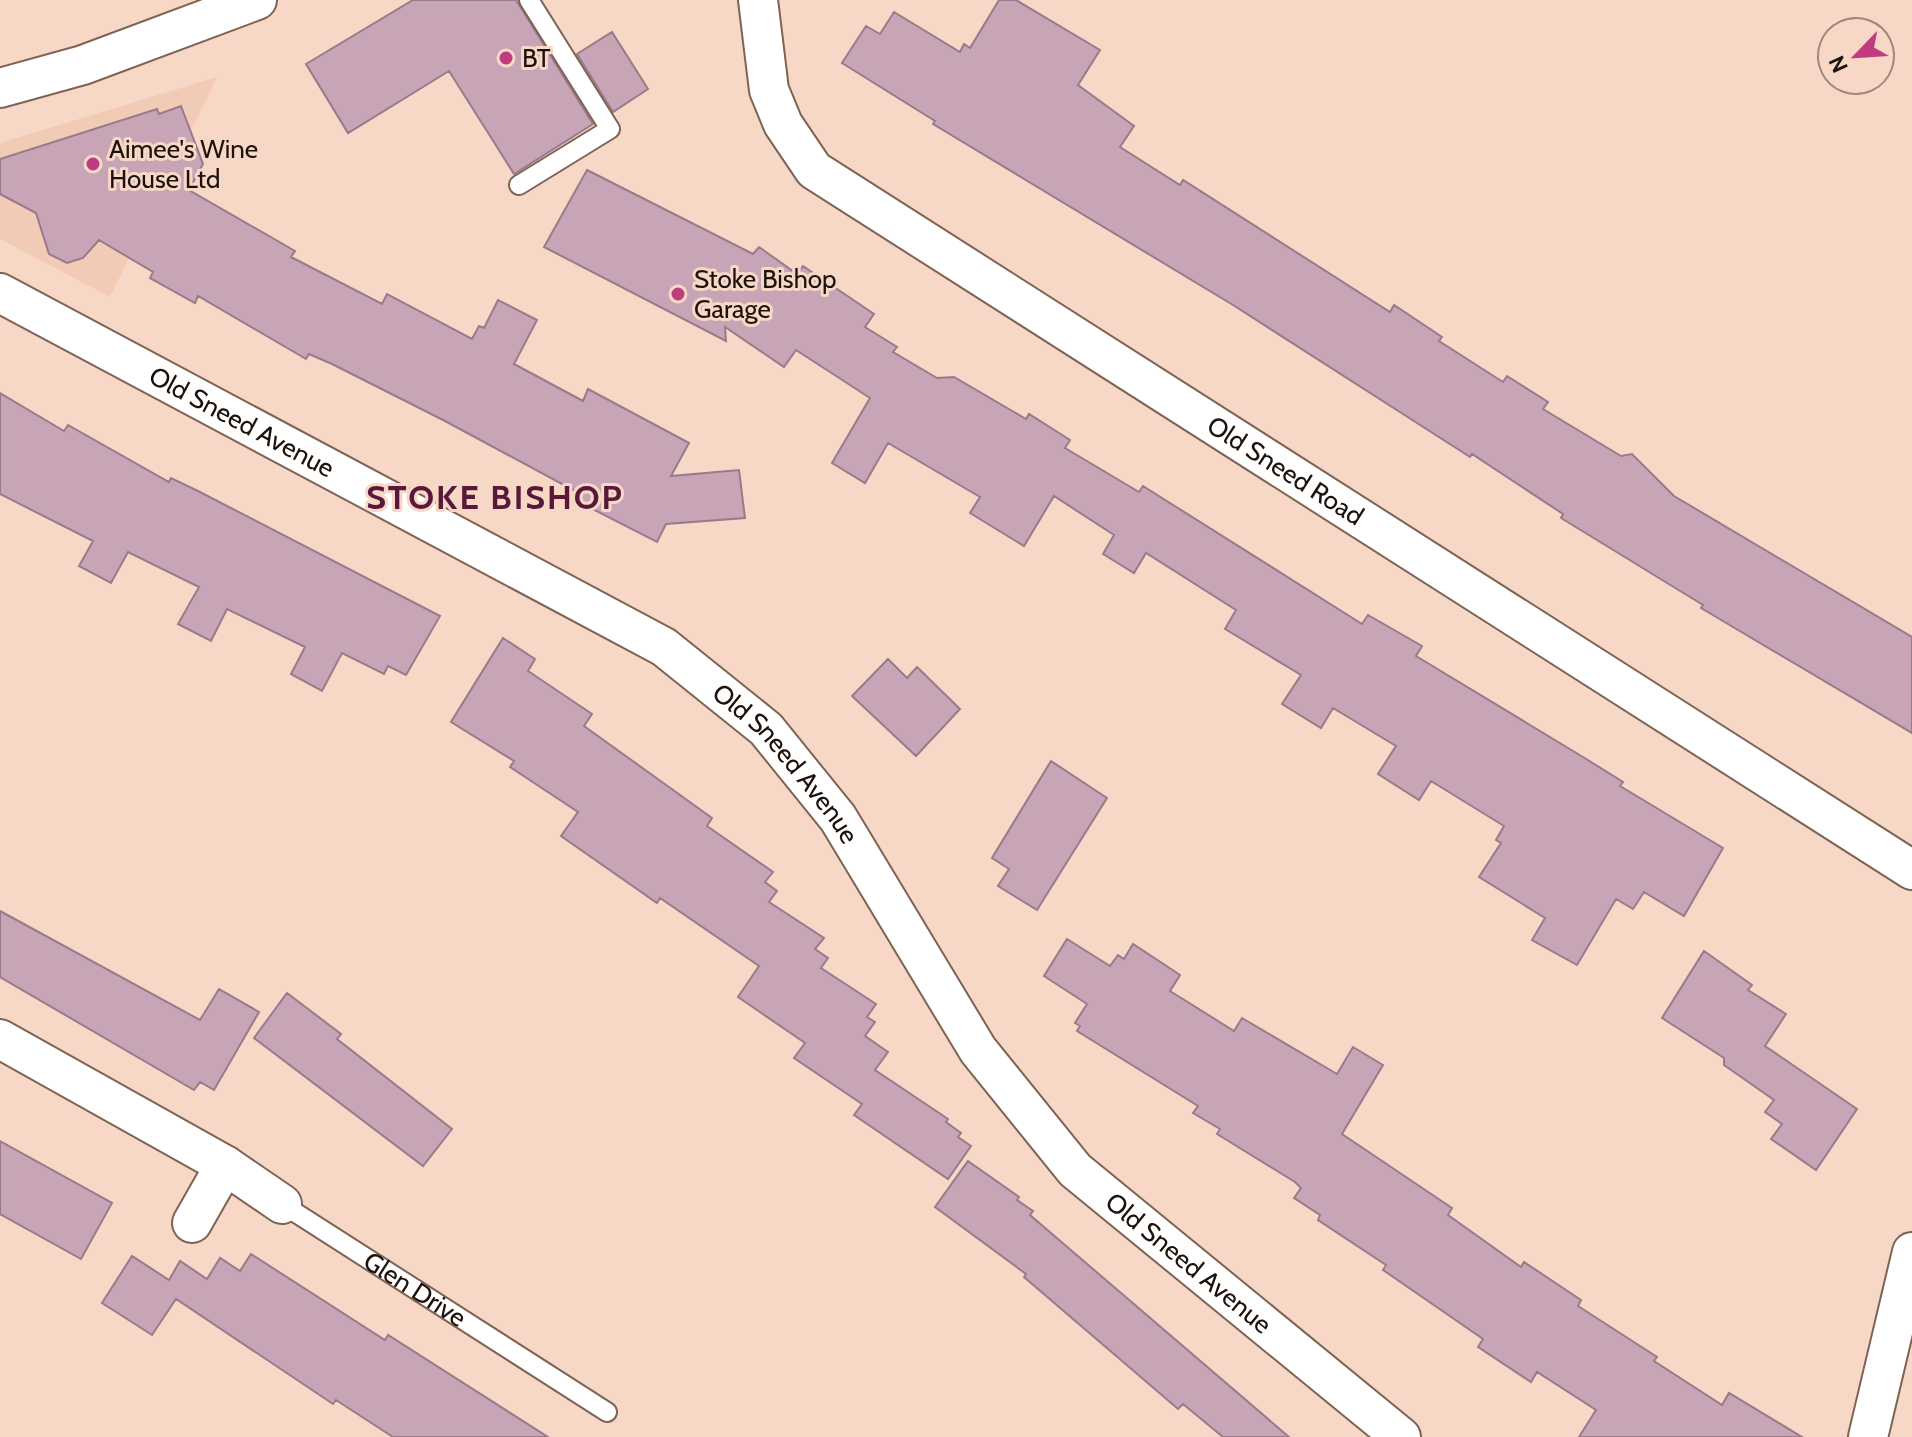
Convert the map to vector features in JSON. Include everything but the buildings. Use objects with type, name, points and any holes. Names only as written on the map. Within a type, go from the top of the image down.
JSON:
[{"type":"street","points":[[0,88],[83,65],[257,0]]},
{"type":"street","name":"Old Sneed Road","points":[[758,0],[769,90],[783,124],[814,170],[1912,870]]},
{"type":"street","name":"Old Sneed Avenue","points":[[0,293],[664,647],[766,729],[838,818],[978,1050],[1075,1170],[1401,1437]]},
{"type":"street","name":"Glen Drive","points":[[0,1039],[225,1165],[282,1204]]},
{"type":"street","points":[[192,1223],[225,1165]]},
{"type":"street","points":[[1868,1437],[1912,1252]]},
{"type":"lane","points":[[519,185],[610,129],[529,0]]},
{"type":"lane","name":"Glen Drive","points":[[282,1204],[607,1412]]},
{"type":"shaded area","points":[[217,77],[110,297],[0,239],[0,143]]},
{"type":"place","name":"BT","points":[[506,58]]},
{"type":"place","name":"Aimee's Wine House Ltd","points":[[93,164]]},
{"type":"place","name":"Stoke Bishop Garage","points":[[678,294]]},
{"type":"district","name":"STOKE BISHOP","points":[[495,497]]}]
